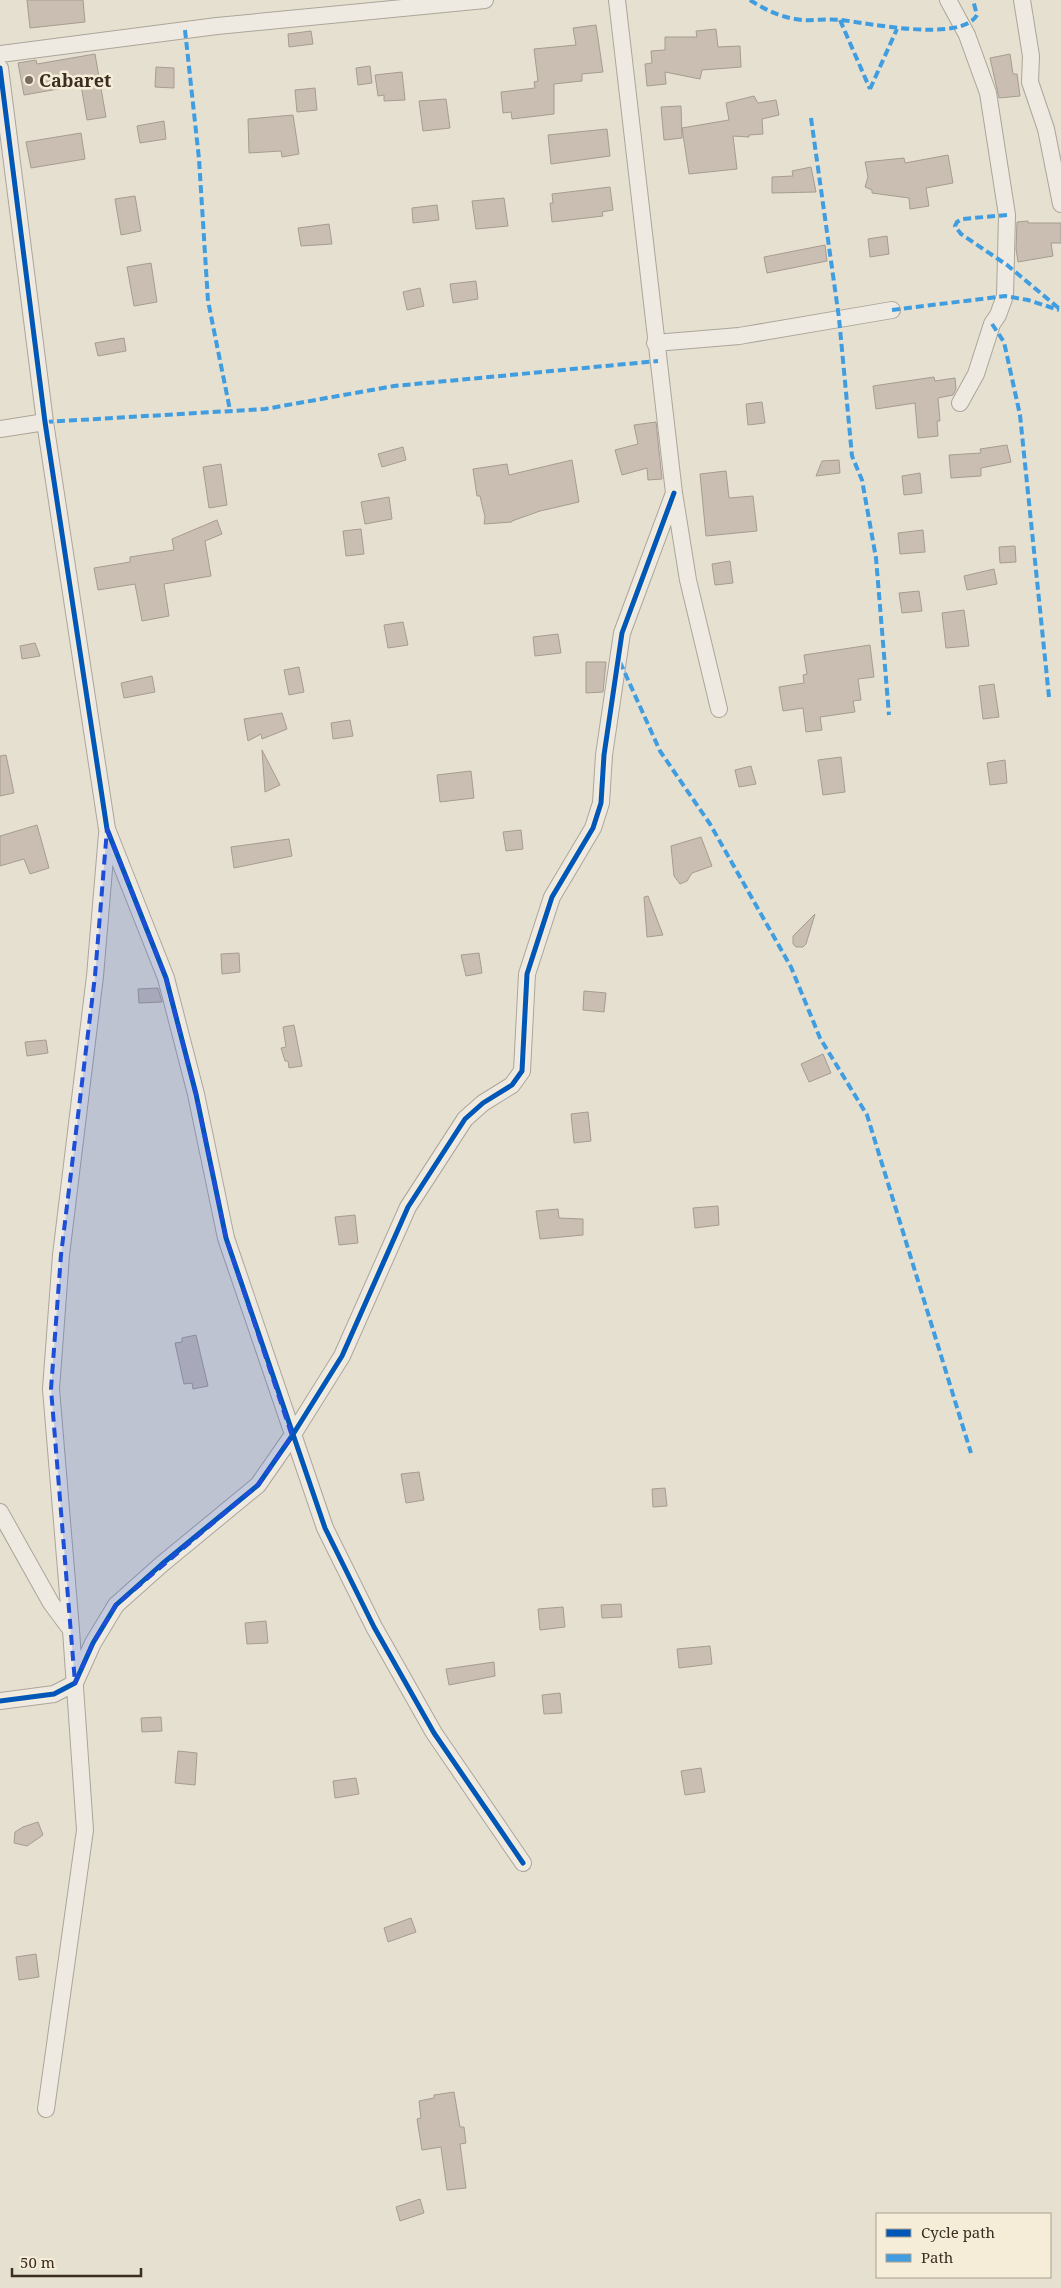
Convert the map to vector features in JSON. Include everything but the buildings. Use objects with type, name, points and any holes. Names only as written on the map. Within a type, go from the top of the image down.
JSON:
[{"type":"street","points":[[0,54],[217,26],[485,0]]},
{"type":"street","points":[[617,0],[655,343],[665,405],[674,493],[688,580],[719,709]]},
{"type":"street","points":[[948,0],[967,35],[988,93],[1008,215],[1005,296],[998,315],[992,324],[976,374],[960,403]]},
{"type":"street","points":[[1022,0],[1031,56],[1030,82],[1046,129],[1061,204]]},
{"type":"street","points":[[0,68],[45,422],[107,829],[166,978],[196,1094],[226,1238],[292,1436],[325,1528],[374,1627],[434,1732],[523,1863]]},
{"type":"street","points":[[655,343],[739,336],[892,310]]},
{"type":"street","points":[[0,429],[45,422]]},
{"type":"street","points":[[0,1701],[54,1694],[75,1683],[93,1643],[116,1605],[162,1564],[258,1485],[292,1436],[342,1356],[408,1207],[465,1119],[483,1103],[512,1085],[522,1071],[528,974],[552,897],[593,828],[601,803],[604,755],[622,633],[674,493]]},
{"type":"street","points":[[46,2109],[85,1830],[72,1630],[51,1389],[61,1255],[95,976],[107,829]]},
{"type":"street","points":[[0,1512],[51,1603],[72,1630]]},
{"type":"highlighted area","points":[[107,829],[166,978],[196,1094],[226,1238],[292,1436],[258,1485],[116,1605],[93,1643],[75,1683],[51,1389],[61,1255],[95,976]]},
{"type":"marked path","points":[[750,0],[771,12],[795,19],[835,20],[934,30],[953,28],[968,23],[977,15],[973,0]]},
{"type":"marked path","points":[[840,20],[870,89]]},
{"type":"marked path","points":[[870,89],[897,29]]},
{"type":"marked path","points":[[185,30],[199,159],[208,301],[230,410]]},
{"type":"marked path","points":[[811,118],[839,318],[852,456],[862,480],[876,558],[889,715]]},
{"type":"marked path","points":[[1007,215],[962,219],[955,226],[961,234],[1007,265],[1061,310]]},
{"type":"marked path","points":[[892,310],[1005,296],[1028,300],[1059,310]]},
{"type":"marked path","points":[[992,324],[1004,342],[1020,415],[1049,697]]},
{"type":"marked path","points":[[45,422],[265,409],[394,386],[658,361]]},
{"type":"marked path","points":[[620,662],[660,751],[710,824],[791,967],[820,1038],[867,1115],[971,1453]]},
{"type":"cycle path","points":[[0,68],[45,422],[107,829],[166,978],[196,1094],[226,1238],[325,1528],[374,1627],[434,1733],[523,1863]]},
{"type":"cycle path","points":[[0,1701],[54,1694],[75,1683],[93,1643],[116,1605],[162,1564],[258,1485],[292,1436],[342,1356],[408,1207],[465,1119],[483,1103],[512,1085],[522,1071],[527,974],[552,897],[593,828],[601,803],[604,755],[622,633],[674,493]]},
{"type":"place","name":"Cabaret","points":[[29,80]]}]
